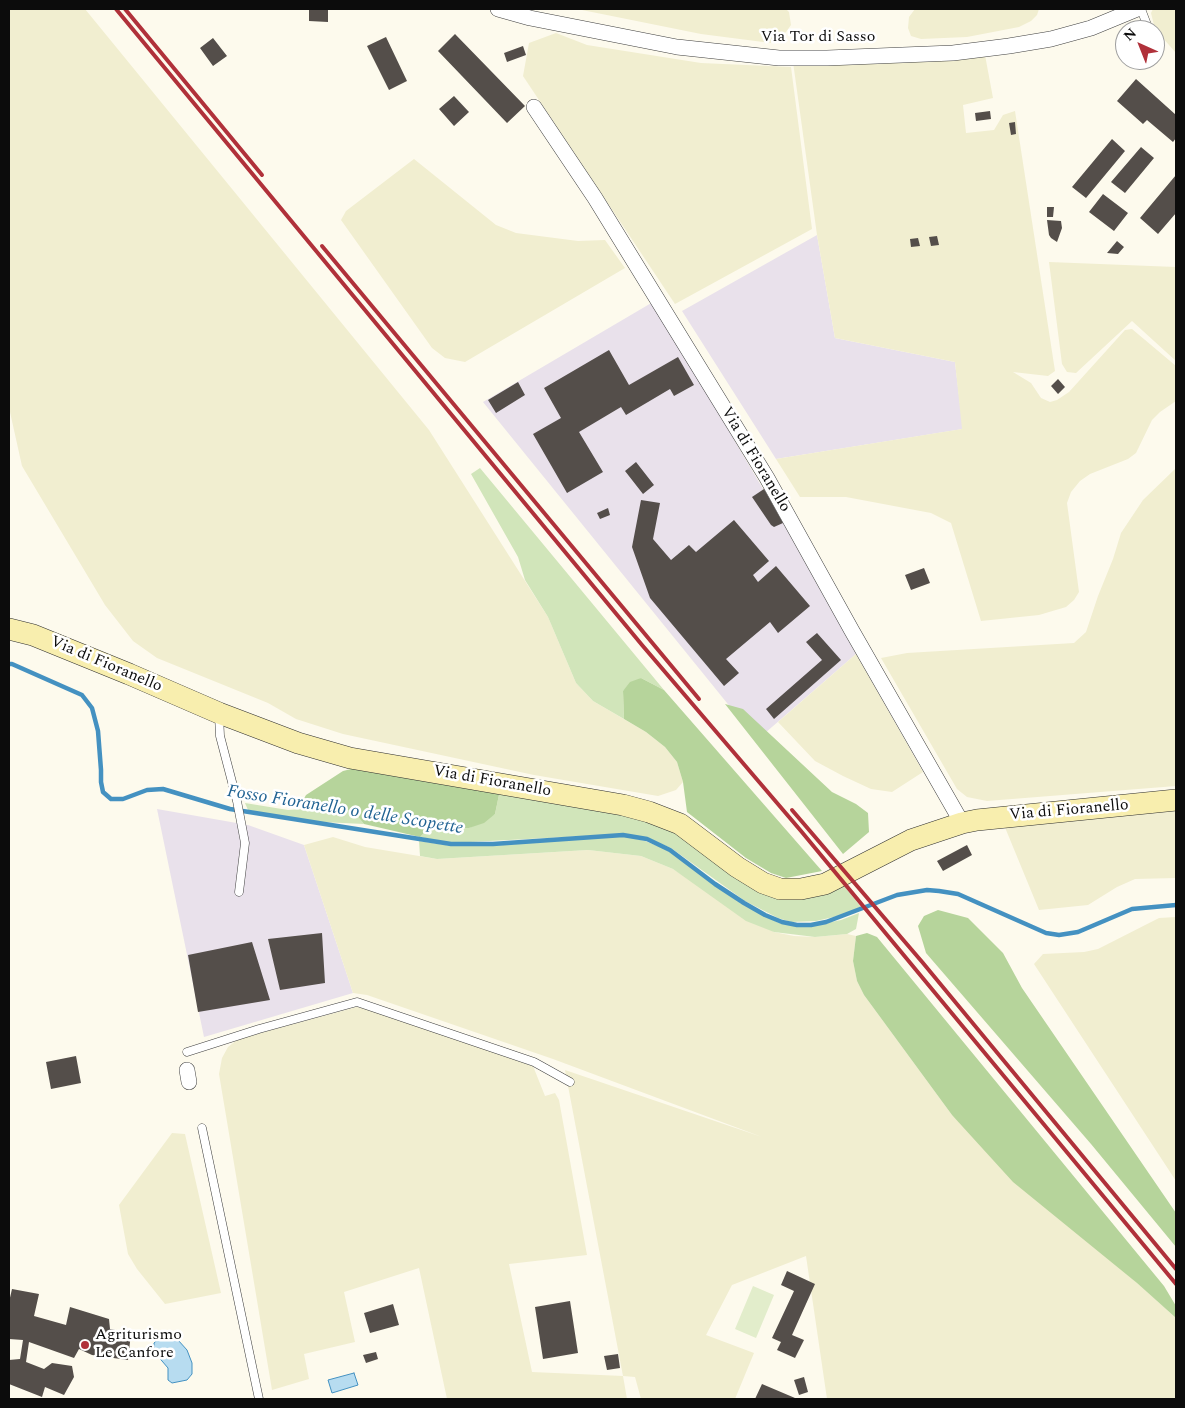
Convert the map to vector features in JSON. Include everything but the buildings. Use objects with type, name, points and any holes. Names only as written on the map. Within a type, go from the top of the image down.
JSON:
[{"type":"street","name":"Via Tor di Sasso","points":[[498,9],[530,18],[677,47],[779,58],[827,58],[953,53],[1009,46],[1050,39],[1091,28],[1137,9]]},
{"type":"street","name":"Via di Fioranello","points":[[534,106],[595,198],[767,478],[962,822]]},
{"type":"street","name":"Via di Fioranello","points":[[9,629],[32,635],[219,713],[298,743],[350,758],[604,802],[649,812],[680,824],[738,867],[763,883],[780,889],[801,889],[825,884],[911,840],[962,822],[1176,800]]},
{"type":"lane","points":[[219,713],[220,736],[245,842],[239,892]]},
{"type":"lane","points":[[187,1052],[259,1029],[357,1002],[534,1062],[570,1082]]},
{"type":"lane","points":[[202,1128],[259,1399]]},
{"type":"shaded area","points":[[9,9],[85,9],[429,430],[548,617],[576,683],[593,701],[646,732],[665,747],[677,762],[683,782],[676,790],[658,796],[534,775],[343,734],[296,719],[268,703],[157,658],[133,641],[105,605],[22,466],[10,412]]},
{"type":"shaded area","points":[[577,9],[786,9],[789,12],[791,25],[786,32],[771,43],[701,34]]},
{"type":"shaded area","points":[[915,9],[1039,9],[1037,15],[1031,21],[1019,27],[967,37],[921,39],[911,36],[908,28],[909,17]]},
{"type":"shaded area","points":[[1153,9],[1176,9],[1176,53],[1165,40],[1165,20],[1153,20],[1151,13]]},
{"type":"shaded area","points":[[556,33],[587,45],[701,63],[791,67],[812,229],[675,304],[523,76],[529,43]]},
{"type":"shaded area","points":[[985,55],[993,98],[963,105],[966,133],[994,130],[1003,115],[1015,111],[1055,371],[1048,376],[1013,372],[1031,383],[1041,398],[1050,402],[1057,400],[1069,392],[1125,330],[1132,329],[1176,366],[1176,401],[1152,420],[1136,453],[1128,459],[1090,474],[1080,481],[1071,492],[1067,503],[1079,592],[1074,600],[1066,607],[1039,615],[981,621],[951,523],[931,513],[846,497],[800,497],[776,459],[962,429],[955,362],[835,338],[817,235],[793,62]]},
{"type":"shaded area","points":[[414,159],[496,225],[516,233],[578,241],[605,240],[625,268],[465,362],[445,358],[432,348],[341,220],[346,211]]},
{"type":"shaded area","points":[[817,235],[835,338],[955,362],[963,429],[776,459],[682,311]]},
{"type":"shaded area","points":[[1049,262],[1176,267],[1176,361],[1132,321],[1076,373],[1067,372],[1062,364]]},
{"type":"shaded area","points":[[653,302],[783,523],[856,654],[757,740],[483,402]]},
{"type":"shaded area","points":[[1176,468],[1176,786],[987,801],[967,797],[957,789],[881,658],[907,653],[1074,643],[1086,632],[1121,533],[1143,500]]},
{"type":"shaded area","points":[[856,654],[923,772],[892,792],[871,789],[815,761],[778,722]]},
{"type":"shaded area","points":[[1176,808],[1176,878],[1135,879],[1117,887],[1088,905],[1039,910],[1004,825]]},
{"type":"shaded area","points":[[157,809],[248,825],[304,845],[353,993],[204,1037]]},
{"type":"shaded area","points":[[333,837],[365,847],[437,859],[588,850],[641,856],[673,869],[774,932],[794,936],[815,937],[847,934],[856,936],[853,961],[857,981],[864,995],[952,1115],[1176,1318],[1176,1399],[827,1399],[806,1256],[732,1285],[706,1335],[754,1353],[735,1399],[641,1399],[635,1377],[623,1376],[565,1070],[762,1137],[553,1059],[367,995],[353,993],[304,845]]},
{"type":"shaded area","points":[[1176,917],[1176,1181],[1034,964],[1043,954],[1084,952],[1098,949],[1159,918]]},
{"type":"shaded area","points":[[357,1007],[372,1010],[533,1066],[545,1096],[555,1093],[559,1100],[587,1255],[509,1264],[532,1372],[623,1376],[627,1399],[447,1399],[419,1268],[344,1292],[355,1342],[304,1354],[309,1379],[272,1390],[219,1074],[222,1058],[228,1047],[238,1039]]},
{"type":"shaded area","points":[[172,1133],[185,1134],[221,1293],[165,1304],[137,1269],[128,1254],[119,1205]]},
{"type":"green space","points":[[480,468],[664,690],[641,678],[623,691],[624,719],[593,701],[576,683],[548,617],[525,580],[518,557],[471,474]]},
{"type":"green space","points":[[641,678],[664,690],[822,871],[786,878],[771,873],[746,858],[687,812],[683,782],[677,762],[665,747],[646,732],[624,719],[623,691],[630,682]]},
{"type":"green space","points":[[725,704],[743,709],[832,792],[856,804],[868,813],[869,832],[843,854]]},
{"type":"green space","points":[[355,768],[500,790],[495,814],[484,823],[469,828],[428,829],[420,837],[364,824],[354,812],[337,807],[309,810],[301,804],[306,795],[343,771]]},
{"type":"green space","points":[[500,790],[638,818],[666,827],[753,885],[841,882],[861,907],[838,916],[816,921],[791,922],[778,918],[745,901],[671,848],[647,838],[624,834],[451,843],[420,837],[428,829],[469,828],[495,814]]},
{"type":"green space","points":[[245,803],[288,810],[337,807],[354,812],[364,824],[321,822],[280,816],[248,810]]},
{"type":"green space","points":[[624,836],[645,841],[668,850],[740,903],[779,923],[807,927],[841,920],[859,913],[856,929],[847,934],[815,937],[774,932],[746,921],[673,869],[641,856],[588,850],[437,859],[420,856],[419,841],[452,846],[490,846]]},
{"type":"green space","points":[[938,910],[968,918],[1003,953],[1022,988],[1176,1213],[1176,1247],[1091,1144],[926,953],[918,926],[924,916]]},
{"type":"green space","points":[[867,933],[877,937],[1164,1286],[1176,1306],[1176,1318],[1137,1283],[1013,1182],[952,1115],[864,995],[857,981],[853,961],[856,936]]},
{"type":"green space","points":[[753,1286],[774,1295],[756,1338],[735,1329]]},
{"type":"water","points":[[162,1336],[178,1340],[187,1350],[192,1363],[192,1374],[187,1380],[172,1383],[168,1380],[168,1368],[156,1354],[154,1348],[154,1343]]},
{"type":"water","points":[[354,1373],[358,1385],[332,1393],[328,1380]]},
{"type":"waterway","name":"Fosso Fioranello o delle Scopette","points":[[9,664],[82,695],[92,708],[98,731],[103,792],[111,799],[123,799],[147,790],[163,789],[230,809],[451,844],[493,844],[623,835],[647,839],[670,850],[744,903],[765,915],[782,922],[797,925],[826,922],[897,895],[927,890],[958,894],[1046,933],[1059,935],[1078,932],[1132,909],[1176,905]]},
{"type":"railway","points":[[116,9],[642,645],[801,831],[1176,1284]]},
{"type":"railway","points":[[125,9],[262,175]]},
{"type":"railway","points":[[322,246],[699,699]]},
{"type":"railway","points":[[792,810],[923,963],[1176,1269]]},
{"type":"place","name":"Agriturismo Le Canfore","points":[[85,1345]]}]
